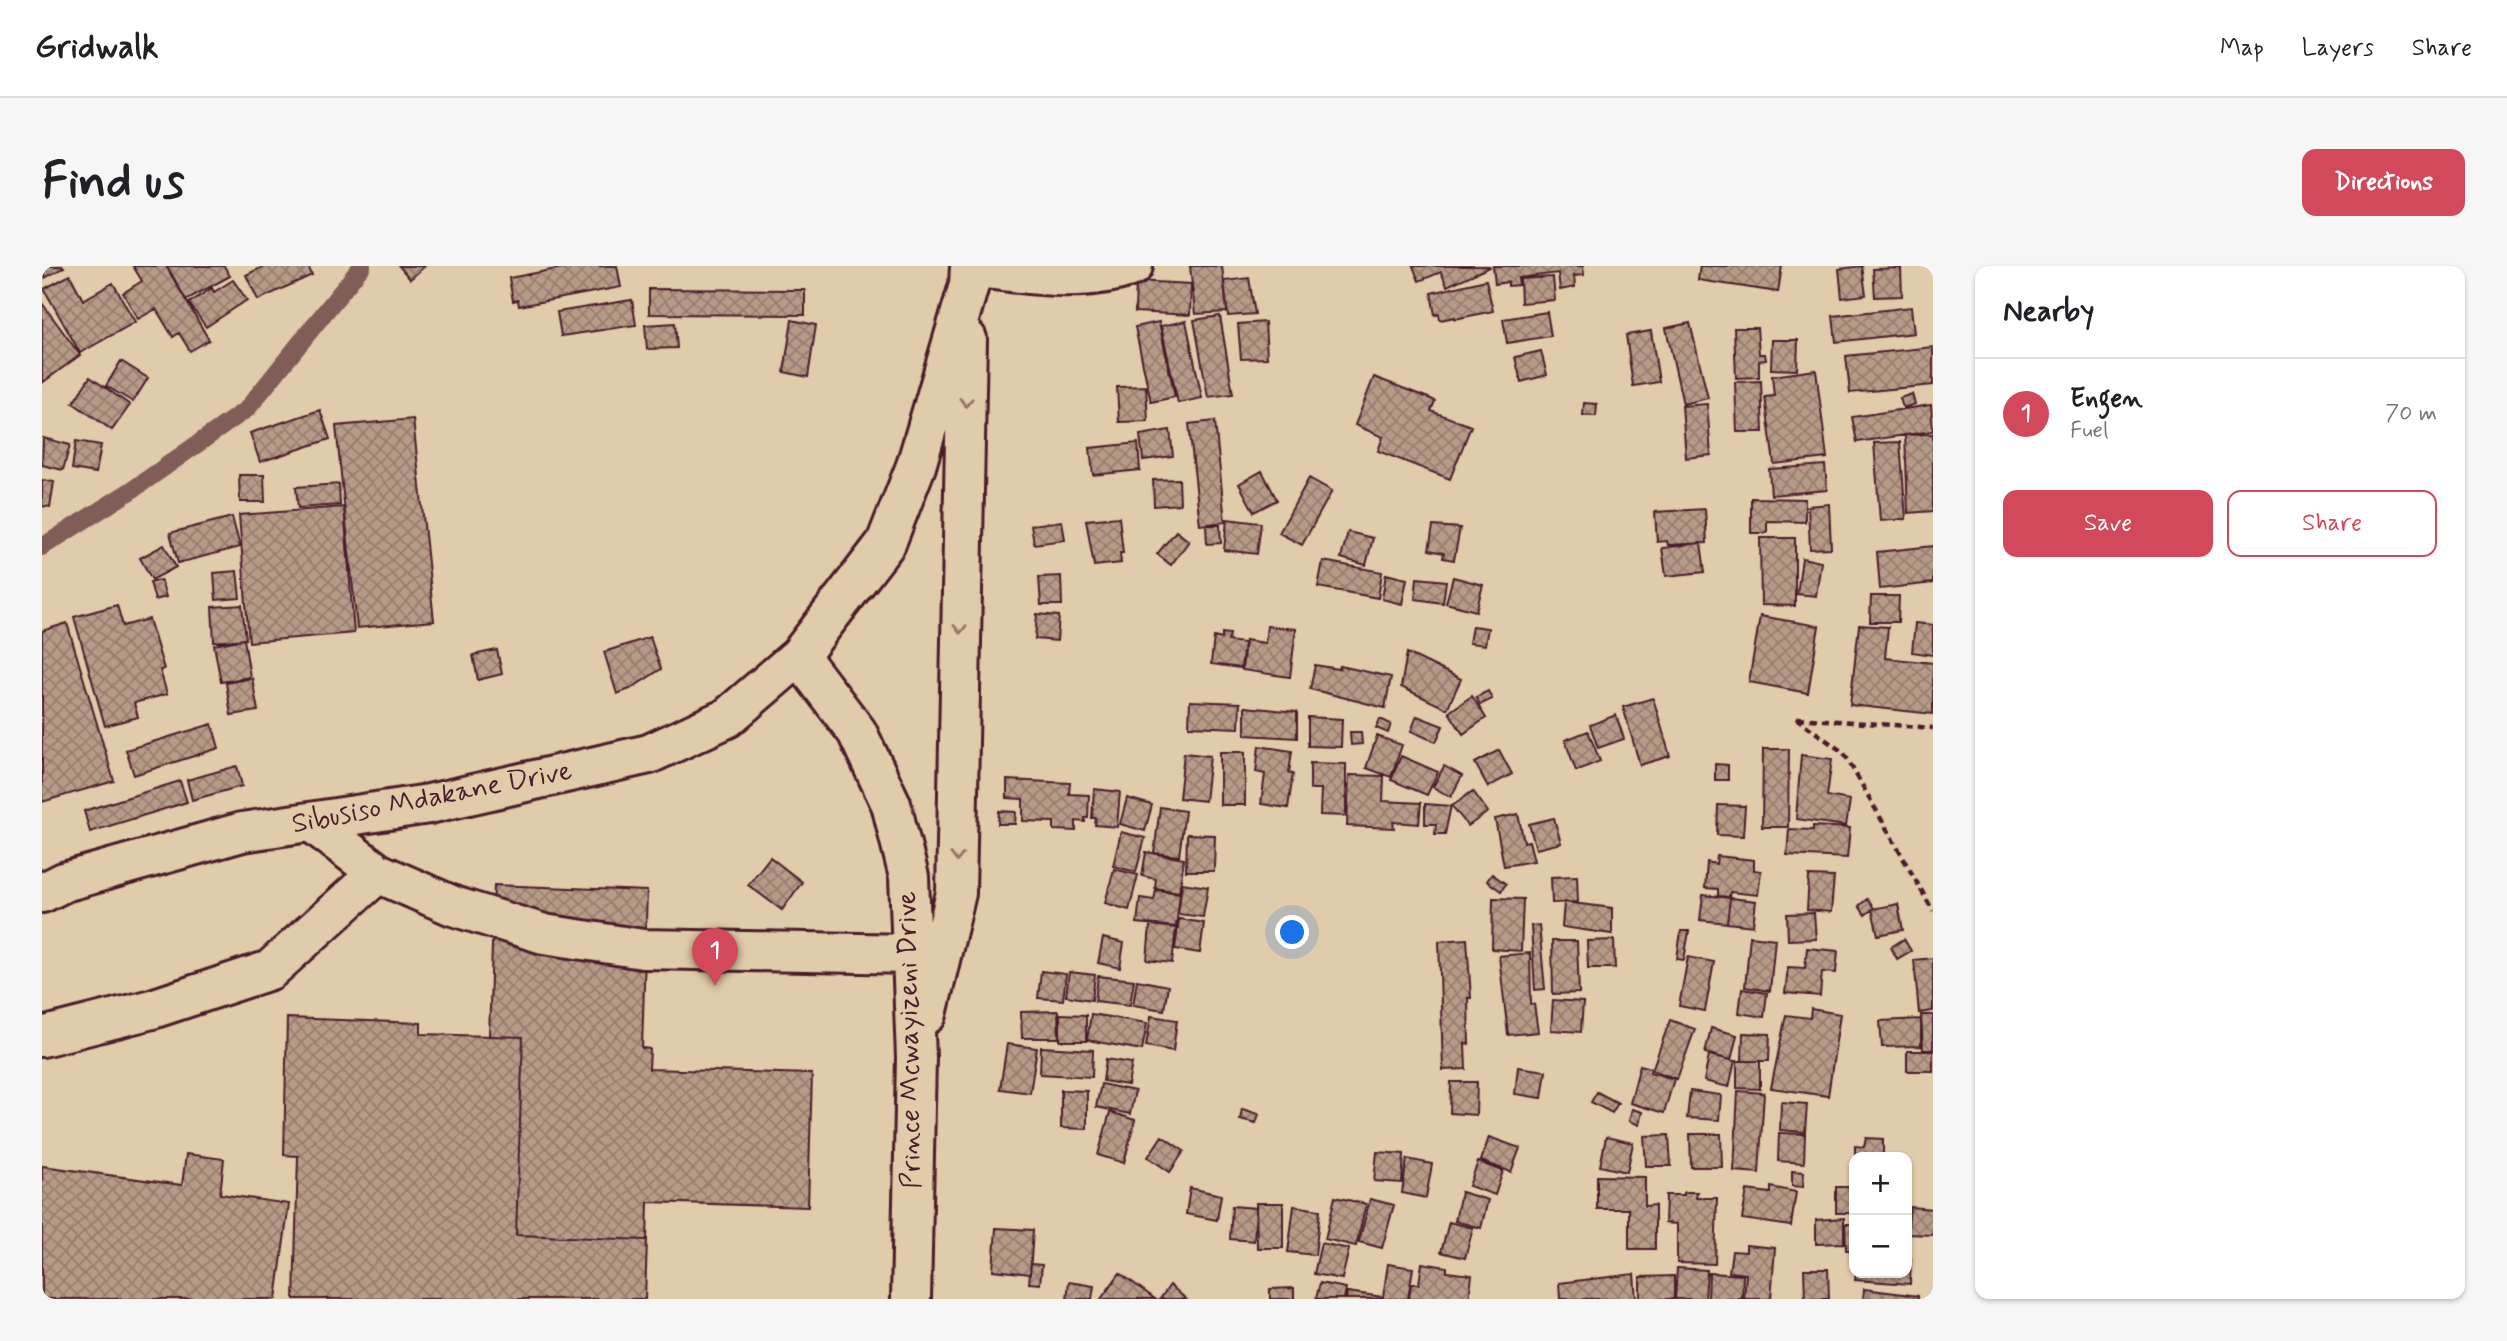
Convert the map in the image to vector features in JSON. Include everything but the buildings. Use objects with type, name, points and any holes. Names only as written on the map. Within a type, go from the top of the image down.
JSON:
[{"type":"street","points":[[969,273],[1062,277],[1114,273],[1133,266]]},
{"type":"street","points":[[799,656],[886,543],[916,466],[969,273]]},
{"type":"street","points":[[916,1058],[956,893],[969,273]]},
{"type":"street","name":"Sibusiso Mdakane Drive","points":[[42,893],[64,882],[242,832],[429,804],[649,754],[727,718],[799,656]]},
{"type":"street","name":"Prince Mcwayizeni Drive","points":[[799,656],[857,732],[891,804],[909,877],[916,1058],[911,1299]]},
{"type":"street","points":[[312,822],[378,873],[453,906],[557,936],[643,948],[912,954]]},
{"type":"street","points":[[42,1037],[152,1009],[271,970],[378,873]]},
{"type":"path","points":[[1933,728],[1796,718],[1844,753],[1933,911]]},
{"type":"waterway","points":[[42,547],[135,488],[247,409],[362,266]]},
{"type":"place","name":"Engen","points":[[715,986]]}]
